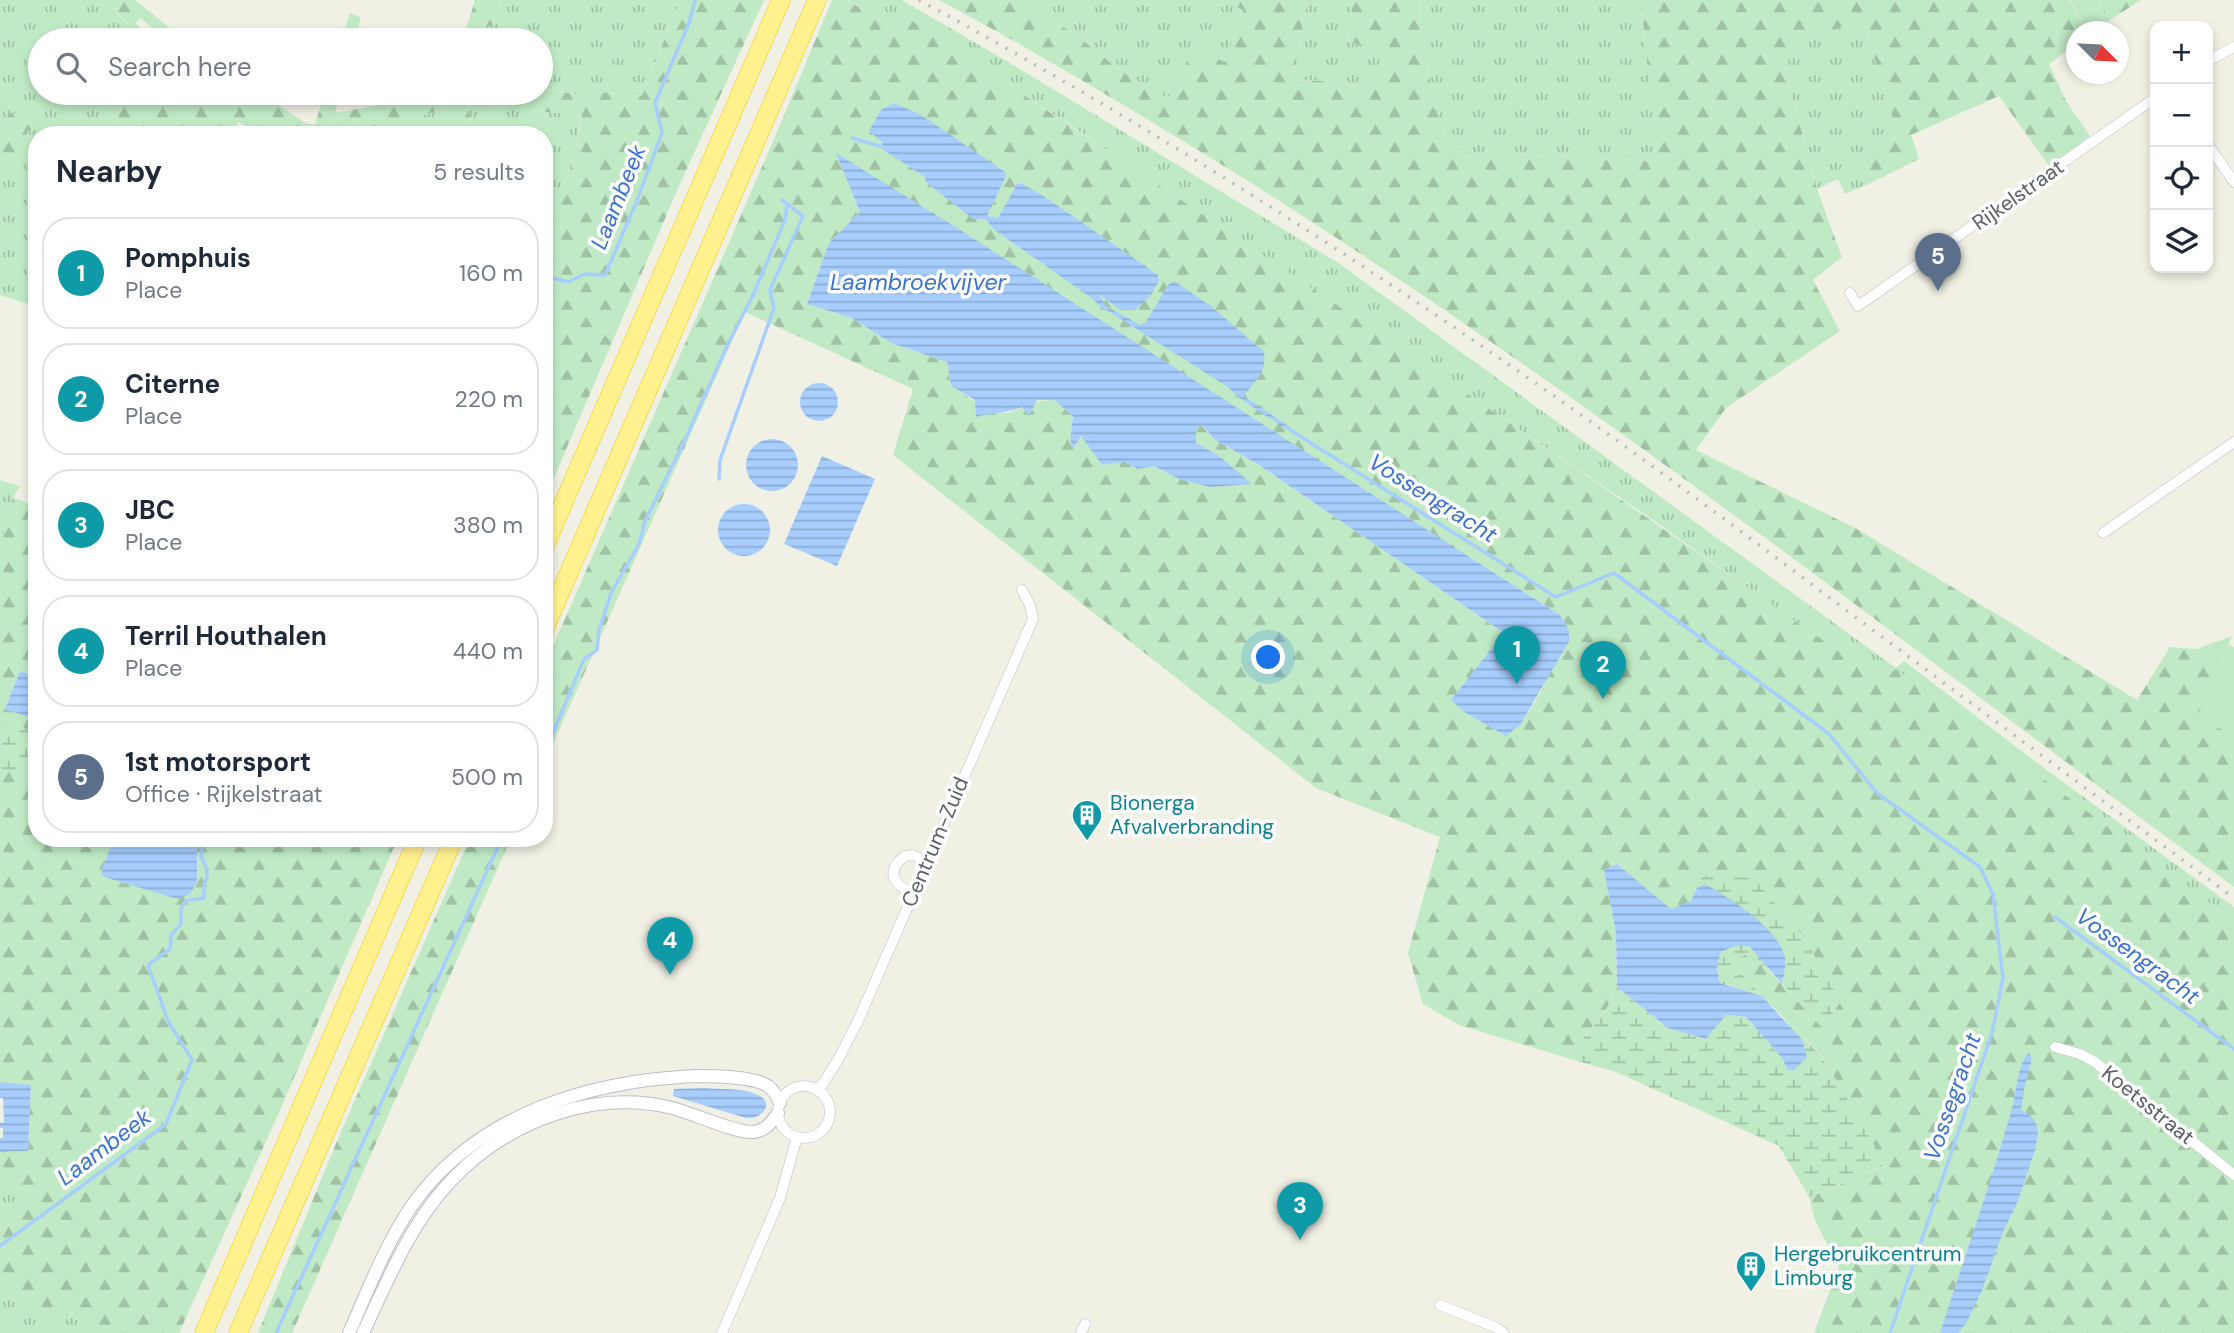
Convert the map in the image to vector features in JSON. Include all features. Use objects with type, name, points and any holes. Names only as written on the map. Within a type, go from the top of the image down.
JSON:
[{"type":"highway","points":[[553,527],[781,0]]},
{"type":"highway","points":[[553,609],[817,0]]},
{"type":"highway","points":[[204,1333],[414,847]]},
{"type":"highway","points":[[239,1333],[450,847]]},
{"type":"street","points":[[2213,58],[2234,47]]},
{"type":"street","name":"Rijkelstraat","points":[[1850,293],[1858,306],[2150,102]]},
{"type":"street","points":[[2209,147],[2234,182]]},
{"type":"street","points":[[2103,533],[2234,442]]},
{"type":"street","name":"Centrum-Zuid","points":[[818,1091],[858,1021],[1033,619],[1030,605],[1022,590]]},
{"type":"street","points":[[912,893],[897,883],[893,876],[894,867],[905,856],[913,855],[927,861]]},
{"type":"street","name":"Koetsstraat","points":[[2055,1047],[2080,1054],[2095,1062],[2234,1174]]},
{"type":"street","points":[[349,1333],[389,1245],[414,1204],[462,1152],[506,1122],[533,1109],[584,1092],[673,1077],[712,1077],[759,1082],[771,1087],[779,1108],[785,1130],[797,1137],[812,1137],[828,1122],[829,1107],[826,1100],[818,1091],[797,1088],[785,1094],[779,1108],[763,1130],[747,1132],[673,1108],[641,1103],[608,1103],[557,1113],[513,1133],[467,1165],[429,1206],[410,1235],[363,1333]]},
{"type":"street","points":[[722,1333],[780,1198],[797,1137]]},
{"type":"street","points":[[1440,1305],[1504,1333]]},
{"type":"green space","points":[[0,0],[105,0],[131,27],[135,23],[141,28],[28,28],[28,105],[125,105],[110,126],[30,126],[10,112],[0,129]]},
{"type":"green space","points":[[105,0],[135,0],[170,28],[152,28],[141,18],[132,27]]},
{"type":"green space","points":[[475,0],[501,0],[491,27],[469,20]]},
{"type":"green space","points":[[501,0],[680,0],[642,96],[587,91],[586,96],[553,90],[553,28],[466,28],[469,20],[491,27]]},
{"type":"green space","points":[[680,0],[764,0],[679,186],[553,480],[553,210],[564,188],[582,115],[467,105],[553,105],[553,90],[585,96],[587,91],[642,96]]},
{"type":"green space","points":[[832,0],[847,0],[894,29],[905,16],[1395,344],[1879,680],[1896,669],[2234,921],[2234,1333],[1814,1333],[1839,1267],[1815,1220],[1809,1197],[1885,1166],[1822,1056],[1727,961],[1752,953],[1823,1028],[1840,1002],[1703,876],[1691,901],[1671,910],[1617,864],[1604,870],[1616,933],[1617,987],[1607,1008],[1567,1058],[1459,1025],[1423,1004],[1408,953],[1440,837],[1316,788],[893,455],[913,389],[745,312],[553,744],[553,646]],"holes":[[[837,154],[1560,615],[1568,628],[1536,701],[1506,736],[1466,713],[1505,634],[1259,465],[1214,439],[1201,425],[1196,428],[1196,443],[1218,455],[1251,484],[1179,479],[1154,466],[1138,469],[1081,436],[1074,448],[1070,439],[1073,416],[1054,400],[1036,402],[1004,413],[988,409],[951,386],[947,362],[891,343],[852,318],[807,304],[829,243],[860,212]]]},
{"type":"green space","points":[[847,0],[902,0],[1340,264],[1896,668],[1904,661],[2234,907],[2234,921],[2081,808],[1879,681],[1653,520],[1067,123],[905,17],[895,29]]},
{"type":"green space","points":[[939,0],[1019,0],[1075,34],[1117,68],[1150,90],[1168,98],[1193,49],[1225,62],[1243,10],[1222,0],[1307,0],[1293,80],[1381,83],[1383,57],[1347,40],[1351,0],[1421,0],[1419,13],[1434,102],[1450,151],[1657,161],[1641,0],[2069,0],[2081,21],[2066,21],[2066,51],[2049,64],[2066,101],[2090,136],[2049,166],[1999,96],[1911,135],[1919,159],[1873,182],[1863,152],[1898,136],[1862,18],[1781,54],[1817,189],[1842,257],[1813,280],[1840,331],[1726,408],[1696,450],[1857,529],[2137,700],[2170,647],[2196,649],[2232,636],[2201,718],[2234,730],[2234,887],[1740,519],[1489,341],[1232,171]]},
{"type":"green space","points":[[1019,0],[1222,0],[1243,9],[1225,63],[1168,98],[1150,90],[1117,68],[1075,34]]},
{"type":"green space","points":[[1307,0],[1351,0],[1347,40],[1383,57],[1381,83],[1293,80]]},
{"type":"green space","points":[[1421,0],[1641,0],[1658,161],[1450,151],[1434,102],[1419,13]]},
{"type":"green space","points":[[2070,0],[2099,0],[2110,20],[2109,21],[2082,21]]},
{"type":"green space","points":[[2099,0],[2141,0],[2110,20]]},
{"type":"green space","points":[[350,13],[361,18],[358,28],[345,28]]},
{"type":"green space","points":[[1862,18],[1898,136],[1864,152],[1873,182],[1845,194],[1838,179],[1817,189],[1781,54]]},
{"type":"green space","points":[[125,105],[278,105],[307,124],[315,124],[321,105],[337,105],[335,113],[379,105],[467,105],[473,126],[453,126],[447,108],[386,126],[246,126],[239,122],[237,126],[110,126]]},
{"type":"green space","points":[[467,105],[582,115],[574,156],[564,188],[553,210],[553,126],[473,126]]},
{"type":"green space","points":[[448,108],[453,126],[382,126]]},
{"type":"green space","points":[[10,112],[32,125],[28,126],[28,132],[0,177],[0,129]]},
{"type":"green space","points":[[28,130],[28,304],[0,295],[0,177]]},
{"type":"green space","points":[[0,480],[20,486],[13,497],[0,549]]},
{"type":"green space","points":[[13,497],[28,504],[28,675],[20,672],[5,709],[28,717],[28,729],[2,721],[3,769],[28,773],[28,847],[110,847],[101,874],[103,877],[178,898],[197,879],[197,847],[394,847],[277,1117],[179,1333],[118,1333],[0,1294],[0,1229],[20,1215],[25,1198],[17,1186],[0,1181],[0,1152],[28,1151],[31,1086],[0,1082],[0,549]]},
{"type":"green space","points":[[2223,643],[2234,647],[2234,734],[2196,720]]},
{"type":"green space","points":[[2,720],[28,729],[28,773],[2,769]]},
{"type":"green space","points":[[466,847],[507,847],[292,1333],[258,1333],[340,1134]]},
{"type":"green space","points":[[1702,876],[1754,878],[1804,937],[1840,1001],[1823,1029],[1782,984],[1786,960],[1705,884],[1697,888]]},
{"type":"green space","points":[[1735,946],[1749,946],[1770,972],[1752,953],[1728,961],[1762,996],[1720,983],[1717,968],[1721,952]]},
{"type":"green space","points":[[1617,987],[1668,1028],[1706,1039],[1726,1015],[1746,1017],[1783,1059],[1787,1069],[1790,1027],[1781,1015],[1822,1057],[1886,1165],[1809,1197],[1779,1146],[1616,1072],[1567,1058],[1607,1008]]},
{"type":"green space","points":[[0,1181],[17,1186],[25,1198],[20,1215],[0,1229]]},
{"type":"green space","points":[[0,1294],[118,1333],[0,1333]]},
{"type":"water","points":[[894,103],[921,115],[1005,172],[1006,176],[987,216],[998,218],[1017,184],[1021,183],[1158,275],[1159,281],[1151,295],[1135,310],[1120,310],[1099,294],[1106,306],[1140,325],[1146,322],[1168,285],[1174,281],[1211,306],[1264,352],[1262,371],[1244,396],[1294,430],[1292,433],[1238,397],[1228,387],[1103,310],[1093,299],[996,231],[985,219],[973,219],[926,182],[925,177],[882,149],[882,142],[869,131],[881,110]]},
{"type":"water","name":"Laambroekvijver","points":[[836,153],[1560,615],[1568,628],[1570,640],[1520,725],[1506,736],[1466,713],[1451,700],[1504,633],[1259,465],[1214,439],[1202,425],[1196,429],[1196,443],[1218,455],[1252,484],[1210,487],[1179,479],[1154,466],[1138,469],[1124,462],[1102,465],[1081,436],[1073,449],[1070,439],[1073,416],[1054,400],[1037,400],[1029,416],[1022,407],[976,417],[975,400],[951,386],[947,362],[891,343],[852,318],[807,304],[829,243],[860,212]]},
{"type":"water","points":[[819,383],[832,389],[838,402],[832,415],[819,421],[806,415],[800,402],[806,389]]},
{"type":"water","points":[[772,439],[782,441],[790,447],[796,455],[796,475],[790,483],[782,489],[772,491],[762,489],[754,483],[748,475],[746,465],[748,455],[754,447],[762,441]]},
{"type":"water","points":[[822,456],[875,479],[837,566],[784,544]]},
{"type":"water","points":[[744,504],[754,506],[762,512],[768,520],[768,540],[762,548],[754,554],[744,556],[734,554],[726,548],[720,540],[718,530],[720,520],[726,512],[734,506]]},
{"type":"water","points":[[20,671],[28,674],[28,717],[5,709]]},
{"type":"water","points":[[110,847],[197,847],[197,882],[190,894],[178,899],[101,874]]},
{"type":"water","points":[[1617,864],[1671,909],[1691,901],[1697,888],[1705,884],[1752,915],[1773,935],[1785,957],[1782,984],[1749,946],[1735,946],[1721,952],[1717,968],[1720,983],[1762,996],[1802,1040],[1807,1057],[1794,1070],[1787,1070],[1783,1059],[1746,1017],[1726,1015],[1706,1039],[1668,1028],[1617,987],[1616,933],[1604,870]]},
{"type":"water","points":[[2029,1053],[2032,1058],[2021,1110],[2030,1115],[2037,1125],[2035,1150],[2017,1203],[1967,1322],[1958,1333],[1940,1333],[2004,1136],[2020,1070]]},
{"type":"water","points":[[0,1082],[31,1085],[28,1151],[0,1152],[3,1128],[0,1128],[0,1123],[4,1122]]},
{"type":"water","points":[[705,1088],[754,1093],[764,1100],[766,1107],[756,1117],[746,1118],[673,1096],[674,1089]]},
{"type":"waterway","name":"Laambeek","points":[[553,278],[568,282],[585,274],[605,275],[662,133],[655,103],[689,23],[695,0]]},
{"type":"waterway","name":"Vossengracht","points":[[852,138],[883,147]]},
{"type":"waterway","points":[[719,479],[720,460],[774,308],[770,290],[803,216],[782,200]]},
{"type":"waterway","points":[[553,733],[584,659],[597,650],[599,630],[611,593],[639,544],[645,521],[753,295],[785,220],[787,204]]},
{"type":"waterway","name":"Vossengracht","points":[[1290,430],[1556,597],[1614,573],[1829,734],[1877,793],[1980,867],[1993,894],[2003,978],[1992,1033],[1890,1333]]},
{"type":"waterway","name":"Laambeek","points":[[0,1246],[166,1124],[192,1060],[168,1021],[148,965],[170,949],[171,935],[181,924],[181,908],[186,901],[204,898],[207,870],[201,856],[202,847]]},
{"type":"waterway","points":[[276,1333],[498,847]]},
{"type":"waterway","name":"Vossengracht","points":[[2055,917],[2234,1049]]},
{"type":"railway","points":[[919,0],[1080,90],[1159,138],[1315,235],[1468,337],[1657,469],[2234,898]]},
{"type":"place","name":"1st motorsport","points":[[1938,291]]},
{"type":"place","name":"Pomphuis","points":[[1517,684]]},
{"type":"place","name":"Citerne","points":[[1603,699]]},
{"type":"place","name":"Bionerga Afvalverbranding","points":[[1087,842]]},
{"type":"place","name":"Terril Houthalen","points":[[670,975]]},
{"type":"place","name":"JBC","points":[[1300,1240]]},
{"type":"place","name":"Hergebruikcentrum Limburg","points":[[1751,1293]]},
{"type":"water label","name":"Vossegracht","points":[[1952,1097]]}]
